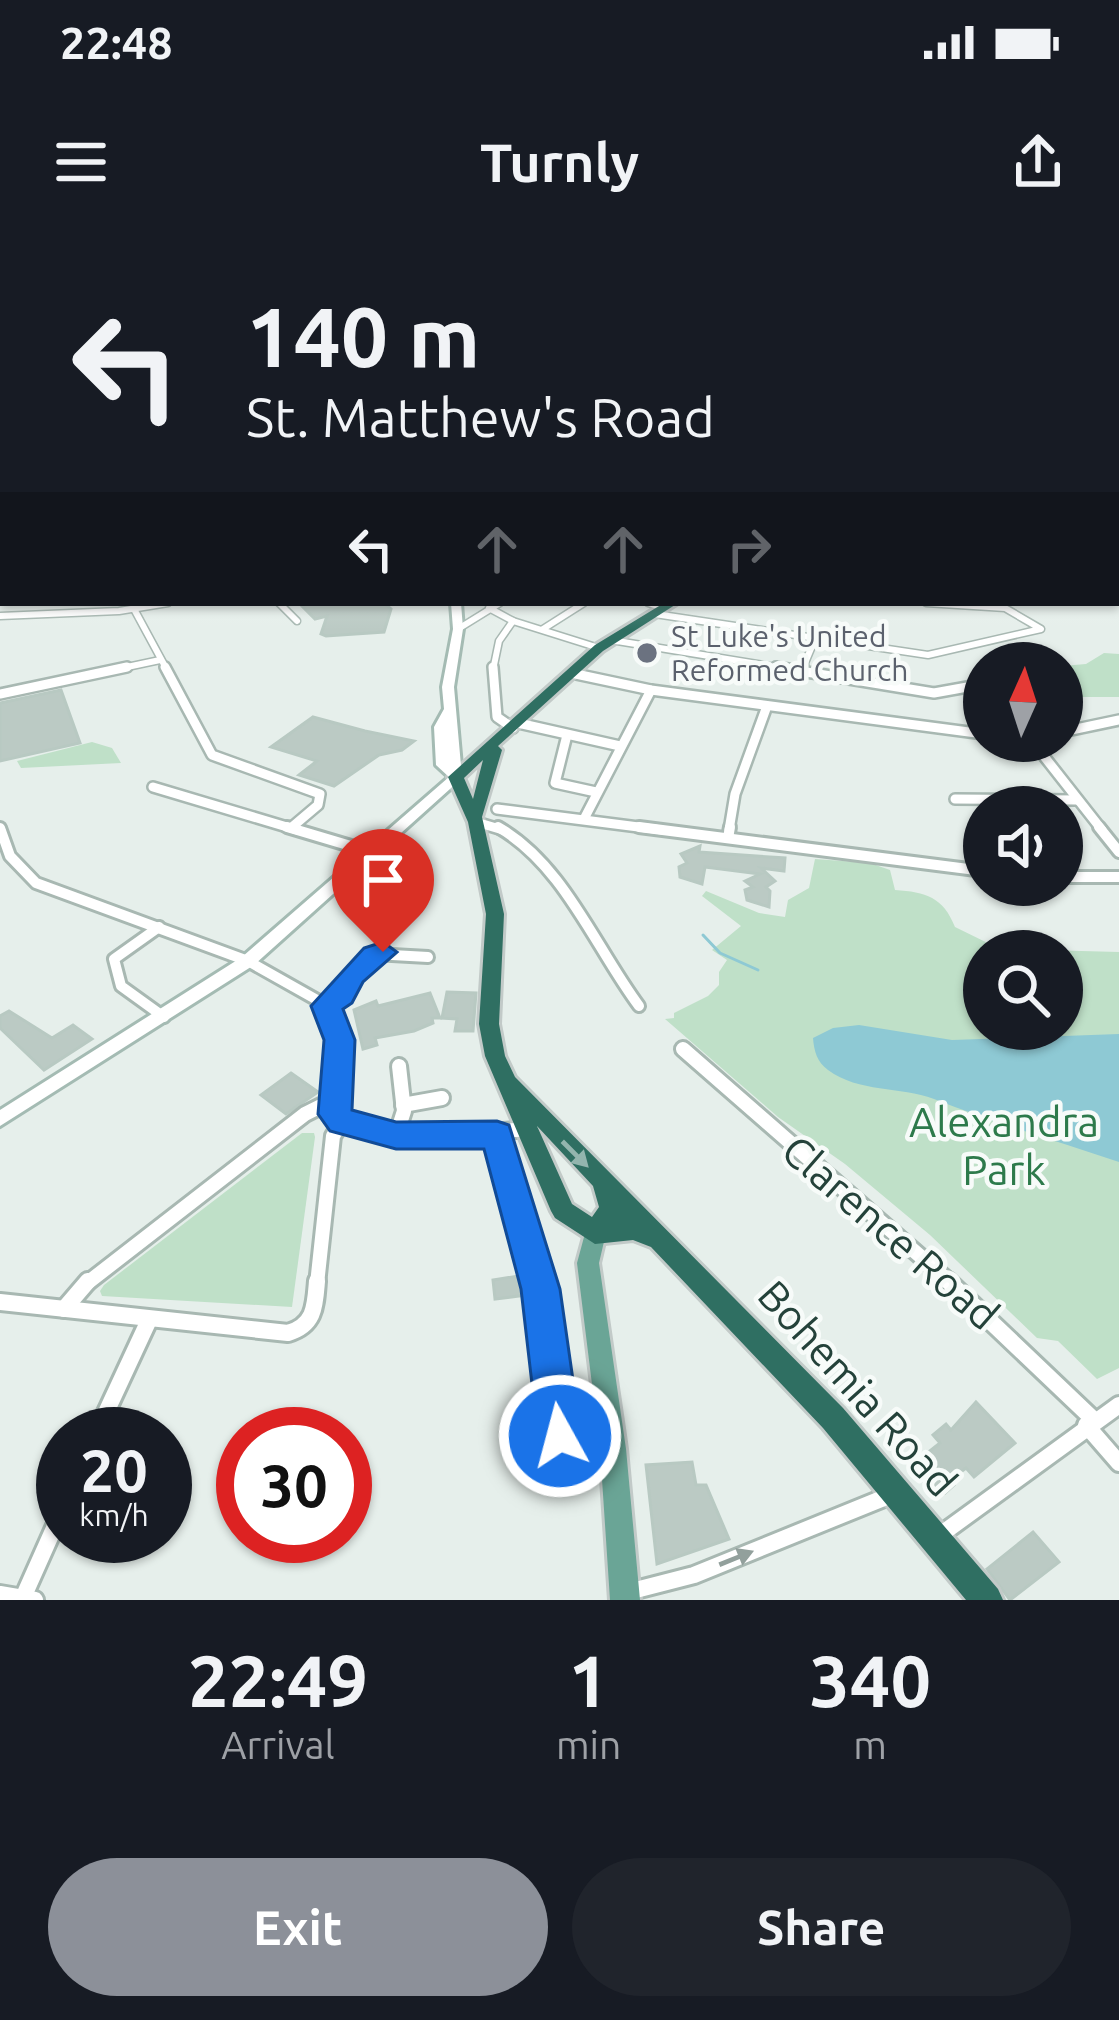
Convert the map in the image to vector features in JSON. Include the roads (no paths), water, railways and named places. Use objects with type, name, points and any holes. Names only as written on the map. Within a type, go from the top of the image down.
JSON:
[{"type":"highway","points":[[658,1239],[633,1229],[595,1233],[563,1211],[535,1128],[502,1076],[489,1024],[495,914],[473,813],[456,777],[605,644],[660,607]]},
{"type":"highway","points":[[473,813],[482,801],[484,770],[496,745]]},
{"type":"highway","name":"Bohemia Road","points":[[535,1128],[604,1184],[803,1385],[987,1600]]},
{"type":"highway","points":[[595,1233],[611,1209],[604,1184]]},
{"type":"main road","points":[[595,1233],[588,1263],[613,1449],[625,1596]]},
{"type":"street","points":[[0,616],[151,606]]},
{"type":"street","points":[[282,606],[297,621]]},
{"type":"street","points":[[0,1119],[248,961],[456,777],[442,765],[440,728],[449,710],[456,606]]},
{"type":"street","points":[[458,629],[493,606]]},
{"type":"street","points":[[543,629],[579,606]]},
{"type":"street","points":[[660,607],[815,639],[923,655],[1041,629],[1005,608],[973,606]]},
{"type":"street","points":[[489,608],[513,621],[605,644],[934,693],[963,688]]},
{"type":"street","points":[[134,609],[212,754],[228,764],[320,794],[318,805],[292,827]]},
{"type":"street","points":[[513,621],[497,639],[497,717],[515,726],[620,746]]},
{"type":"street","points":[[801,672],[815,639]]},
{"type":"street","points":[[0,694],[160,660]]},
{"type":"street","points":[[571,673],[651,690],[963,731]]},
{"type":"street","points":[[584,819],[651,690]]},
{"type":"street","points":[[728,838],[735,794],[767,706]]},
{"type":"street","points":[[1083,727],[1119,719]]},
{"type":"street","points":[[568,735],[555,783],[596,792]]},
{"type":"street","points":[[1048,762],[1066,786]]},
{"type":"street","points":[[153,787],[292,827],[400,876],[417,864]]},
{"type":"street","points":[[955,799],[963,799]]},
{"type":"street","points":[[428,800],[500,826],[528,850],[638,1006]]},
{"type":"street","points":[[1083,807],[1117,846]]},
{"type":"street","points":[[497,809],[963,868]]},
{"type":"street","points":[[0,828],[19,871],[36,883],[248,961],[326,1006],[340,1040],[335,1114],[342,1122],[396,1136],[497,1135],[535,1128]]},
{"type":"street","points":[[1083,877],[1119,878]]},
{"type":"street","points":[[159,928],[113,959],[122,986],[164,1017]]},
{"type":"street","points":[[326,1006],[341,996],[352,976],[374,954],[383,952],[409,962],[428,957]]},
{"type":"street","name":"Clarence Road","points":[[682,1049],[1000,1326],[1090,1423],[1119,1462]]},
{"type":"street","points":[[396,1136],[403,1105],[399,1066]]},
{"type":"street","points":[[64,1309],[88,1281],[138,1242],[305,1114],[337,1098]]},
{"type":"street","points":[[403,1105],[442,1098]]},
{"type":"street","points":[[0,1302],[288,1333],[304,1328],[314,1313],[333,1136],[342,1122]]},
{"type":"street","points":[[497,1135],[540,1289],[566,1480],[578,1481],[589,1451],[613,1449]]},
{"type":"street","points":[[108,1407],[149,1319]]},
{"type":"street","points":[[937,1537],[1119,1405]]},
{"type":"street","points":[[625,1596],[835,1521],[898,1491]]},
{"type":"street","points":[[0,1594],[27,1599],[41,1563]]},
{"type":"water","points":[[859,1025],[963,1040],[963,1050],[1083,1050],[1083,1035],[1119,1034],[1119,1162],[921,1095],[840,1077],[821,1063],[813,1038],[833,1028]]},
{"type":"waterway","points":[[703,935],[720,953],[758,970]]},
{"type":"place","name":"St Luke's United Reformed Church","points":[[647,653]]},
{"type":"park label","name":"Alexandra Park","points":[[1004,1145]]}]
